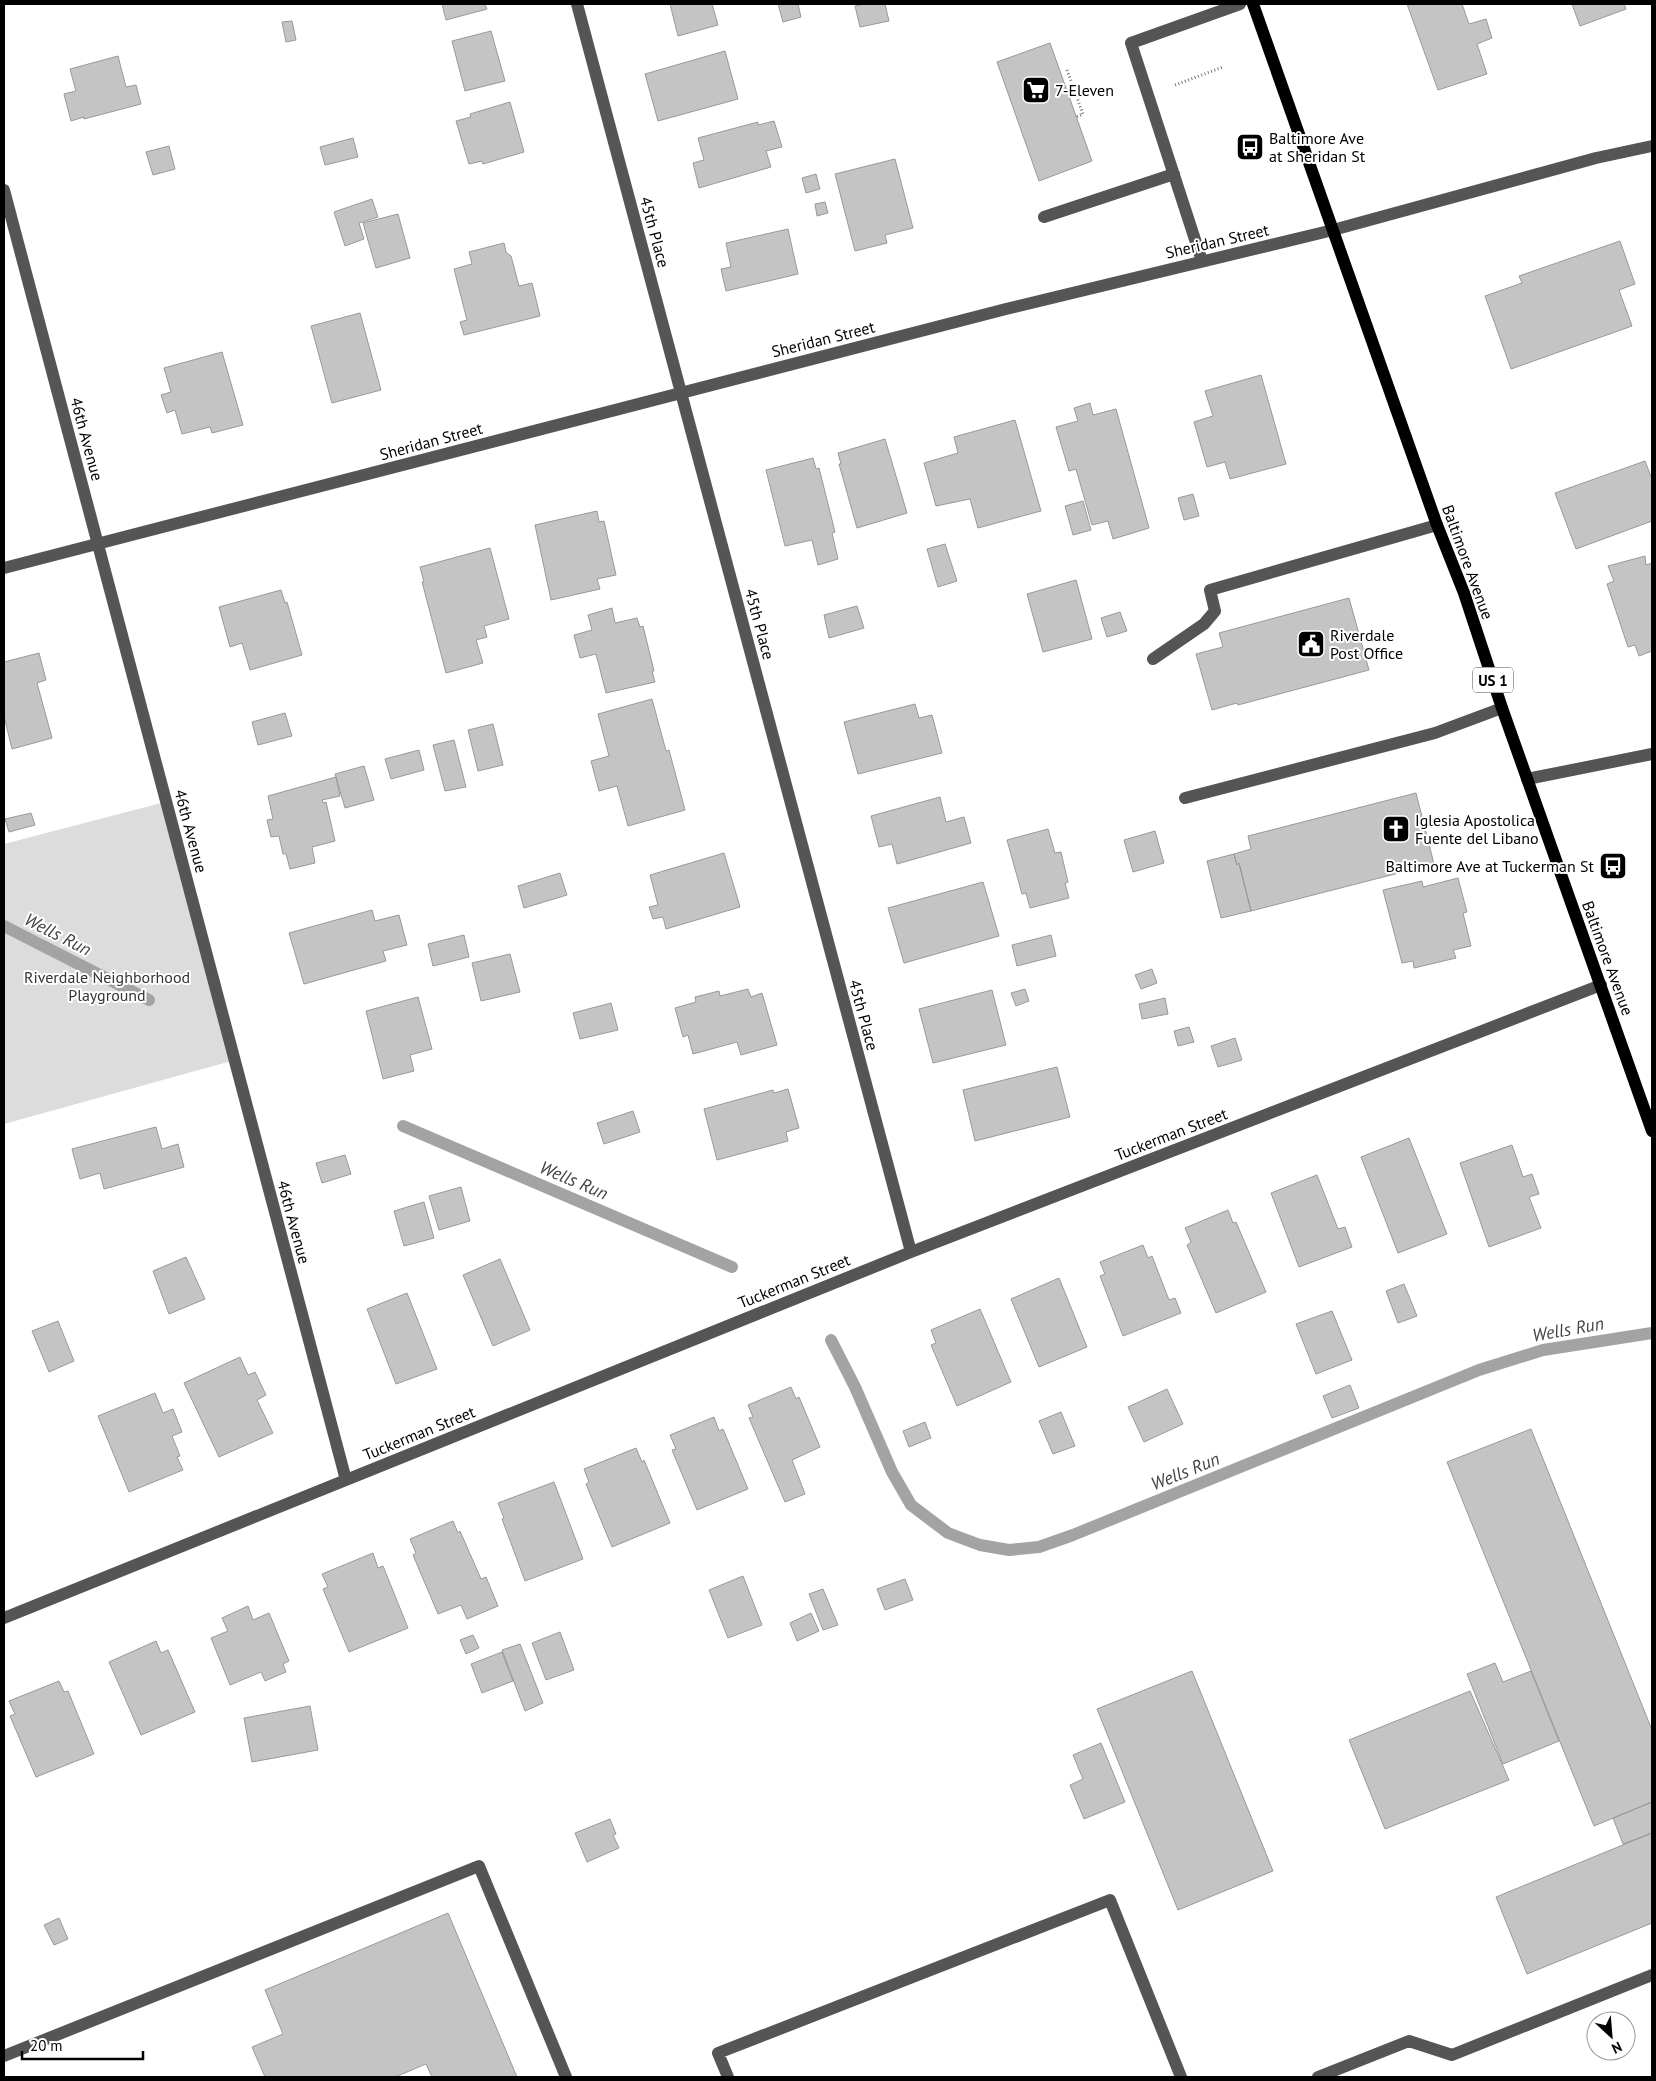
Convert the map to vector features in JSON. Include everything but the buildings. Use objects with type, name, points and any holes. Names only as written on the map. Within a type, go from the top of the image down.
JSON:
[{"type":"main road","name":"Baltimore Avenue","points":[[1253,4],[1437,525],[1464,593],[1502,708],[1652,1131]]},
{"type":"street","name":"45th Place","points":[[577,4],[911,1252]]},
{"type":"street","points":[[1202,261],[1131,44],[1240,4]]},
{"type":"street","name":"Sheridan Street","points":[[4,568],[1006,309],[1333,230],[1596,158],[1652,146]]},
{"type":"street","points":[[1044,217],[1174,174]]},
{"type":"street","name":"46th Avenue","points":[[4,190],[346,1480]]},
{"type":"street","points":[[1153,659],[1204,624],[1215,612],[1210,590],[1437,525]]},
{"type":"street","points":[[1185,798],[1434,734],[1502,708]]},
{"type":"street","points":[[1527,779],[1652,754]]},
{"type":"street","name":"Tuckerman Street","points":[[4,1618],[911,1252],[1600,985]]},
{"type":"street","points":[[4,2056],[479,1866],[566,2077]]},
{"type":"street","points":[[728,2077],[718,2053],[1110,1900],[1181,2077]]},
{"type":"street","points":[[1318,2077],[1409,2041],[1452,2055],[1652,1975]]},
{"type":"path","points":[[1175,85],[1223,66]]},
{"type":"path","points":[[1067,70],[1083,114],[1076,117]]},
{"type":"green space","name":"Riverdale Neighborhood Playground","points":[[165,802],[235,1060],[4,1124],[4,844]]},
{"type":"waterway","name":"Wells Run","points":[[4,926],[149,1000]]},
{"type":"waterway","name":"Wells Run","points":[[403,1126],[732,1267]]},
{"type":"waterway","name":"Wells Run","points":[[831,1340],[855,1387],[892,1472],[911,1505],[948,1533],[980,1545],[1009,1550],[1039,1547],[1073,1535],[1479,1370],[1543,1350],[1652,1333]]},
{"type":"place","name":"7-Eleven","points":[[1036,90]]},
{"type":"place","name":"Baltimore Ave at Sheridan St","points":[[1250,147]]},
{"type":"place","name":"Riverdale Post Office","points":[[1311,644]]},
{"type":"place","name":"Iglesia Apostolica Fuente del Libano","points":[[1396,829]]},
{"type":"place","name":"Baltimore Ave at Tuckerman St","points":[[1613,866]]}]
